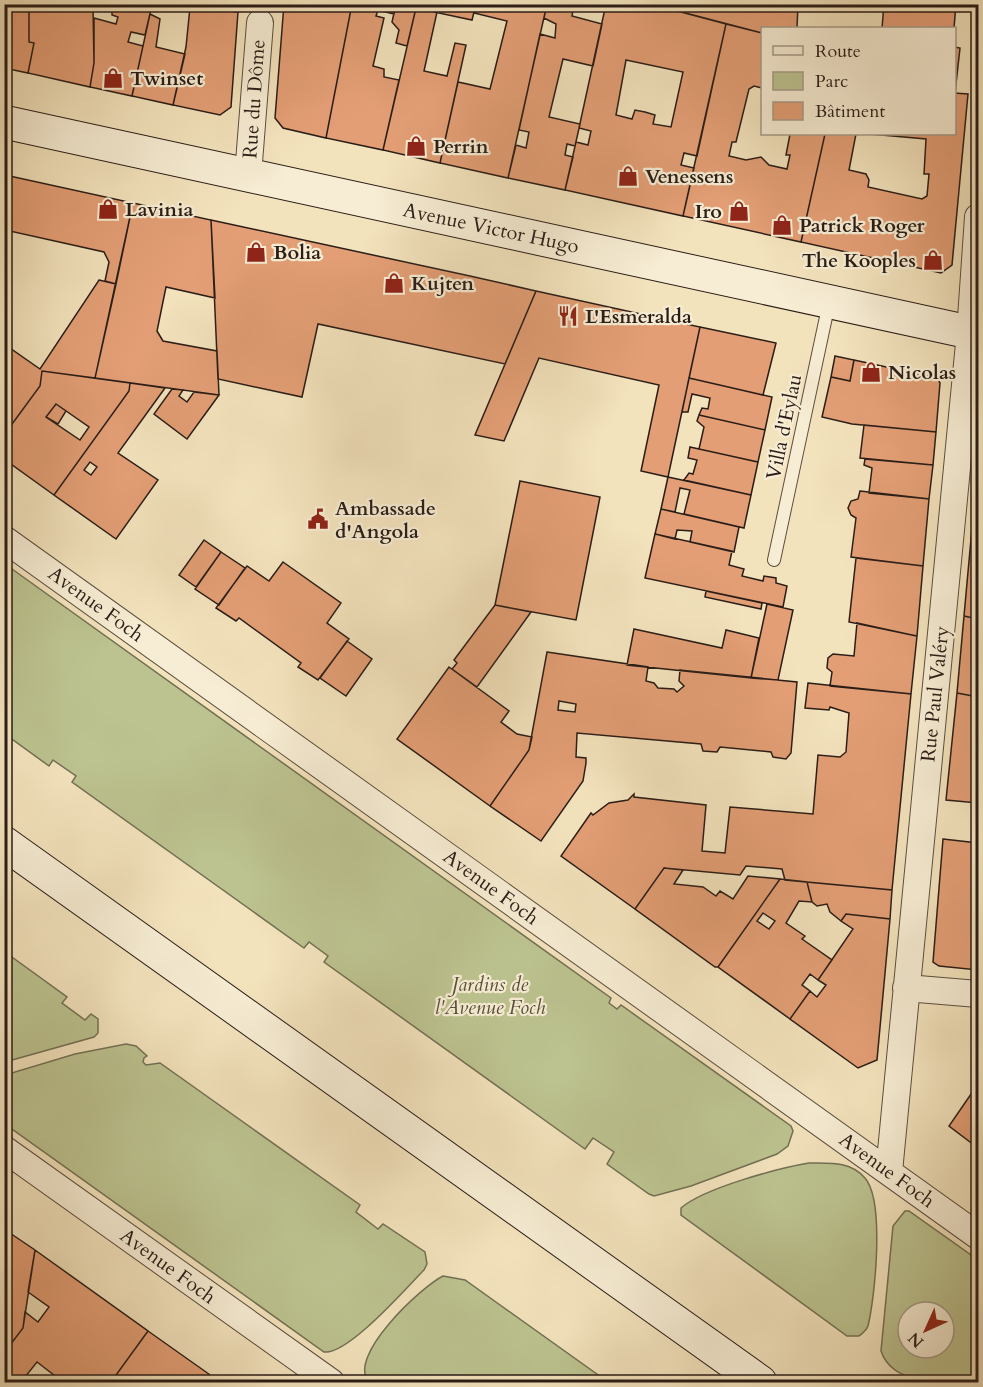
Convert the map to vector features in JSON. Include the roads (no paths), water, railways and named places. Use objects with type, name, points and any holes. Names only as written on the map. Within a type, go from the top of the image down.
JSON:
[{"type":"main road","name":"Avenue Victor Hugo","points":[[4,122],[974,333]]},
{"type":"main road","points":[[4,843],[760,1383]]},
{"type":"street","name":"Rue du Dôme","points":[[248,175],[260,23]]},
{"type":"street","name":"Rue Paul Valéry","points":[[889,1172],[974,333],[978,217]]},
{"type":"street","name":"Avenue Foch","points":[[4,539],[978,1236]]},
{"type":"street","points":[[906,988],[978,994]]},
{"type":"street","name":"Avenue Foch","points":[[4,1149],[331,1383]]},
{"type":"lane","name":"Villa d'Eylau","points":[[774,560],[830,302]]},
{"type":"place","name":"Twinset","points":[[113,78]]},
{"type":"place","name":"Perrin","points":[[416,146]]},
{"type":"place","name":"Venessens","points":[[628,176]]},
{"type":"place","name":"Lavinia","points":[[108,209]]},
{"type":"place","name":"Iro","points":[[739,211]]},
{"type":"place","name":"Patrick Roger","points":[[782,225]]},
{"type":"place","name":"Bolia","points":[[256,252]]},
{"type":"place","name":"The Kooples","points":[[933,260]]},
{"type":"place","name":"Kujten","points":[[394,283]]},
{"type":"place","name":"L'Esmeralda","points":[[568,316]]},
{"type":"place","name":"Nicolas","points":[[871,372]]},
{"type":"place","name":"Ambassade d'Angola","points":[[318,519]]},
{"type":"park label","name":"Jardins de l'Avenue Foch","points":[[490,996]]}]
